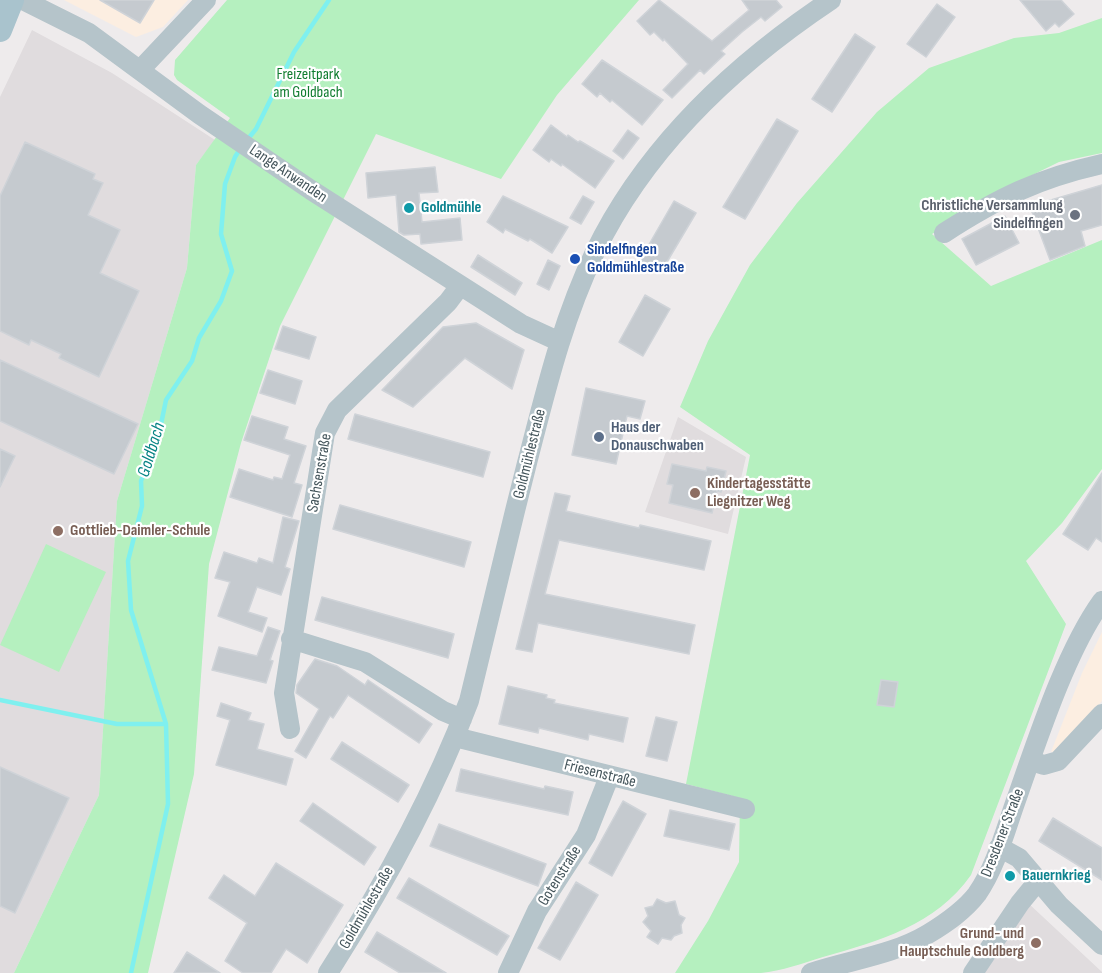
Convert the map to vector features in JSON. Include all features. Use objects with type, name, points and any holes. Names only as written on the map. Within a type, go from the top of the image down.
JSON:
[{"type":"main road","points":[[0,30],[12,0]]},
{"type":"street","name":"Lange Anwanden","points":[[23,0],[89,33],[256,153],[521,324],[558,341]]},
{"type":"street","points":[[140,70],[206,0]]},
{"type":"street","name":"Goldmühlestraße","points":[[328,973],[394,861],[459,728],[469,701],[558,341],[599,245],[643,174],[690,117],[759,51],[831,0]]},
{"type":"street","points":[[944,233],[992,202],[1022,188],[1063,172],[1102,164]]},
{"type":"street","name":"Sachsenstraße","points":[[290,729],[284,693],[325,433],[331,419],[448,302],[460,286]]},
{"type":"street","name":"Dresdener Straße","points":[[811,973],[904,946],[946,923],[976,894],[999,848],[1058,690],[1087,625],[1102,601]]},
{"type":"street","points":[[291,639],[365,662],[443,711],[459,728]]},
{"type":"street","points":[[1031,761],[1044,765],[1058,761],[1102,714]]},
{"type":"street","name":"Friesenstraße","points":[[459,728],[609,777],[745,809]]},
{"type":"street","name":"Gotenstraße","points":[[508,973],[537,911],[586,835],[609,777]]},
{"type":"street","points":[[999,848],[1019,858],[1059,906],[1102,945]]},
{"type":"street","points":[[973,973],[1020,903],[1038,881]]},
{"type":"shaded area","points":[[64,0],[188,0],[163,27],[136,37]]},
{"type":"shaded area","name":"Gottlieb-Daimler-Schule","points":[[32,30],[112,73],[215,140],[196,165],[187,268],[117,501],[99,795],[14,973],[0,973],[0,97]]},
{"type":"shaded area","name":"Kindertagesstätte Liegnitzer Weg","points":[[678,417],[746,457],[728,534],[645,512]]},
{"type":"shaded area","points":[[1102,632],[1102,701],[1060,750],[1051,752],[1082,673]]},
{"type":"shaded area","name":"Grund- und Hauptschule Goldberg","points":[[1027,902],[1102,972],[1102,973],[981,973]]},
{"type":"green space","name":"Freizeitpark am Goldbach","points":[[227,0],[639,0],[557,95],[501,179],[376,134],[280,326],[241,443],[209,564],[194,774],[148,973],[14,973],[99,795],[117,501],[187,268],[196,165],[230,118],[177,80],[174,75],[175,60]]},
{"type":"green space","points":[[1102,18],[1102,153],[1059,162],[1004,189],[932,234],[991,286],[1102,240],[1102,469],[1062,523],[1026,561],[1066,624],[971,875],[941,907],[924,919],[865,944],[769,972],[675,973],[708,921],[739,862],[740,798],[686,784],[750,455],[680,407],[708,341],[750,265],[797,203],[877,112],[929,68],[1014,38],[1059,33]]},
{"type":"green space","points":[[46,544],[106,572],[59,672],[0,645]]},
{"type":"building","points":[[100,0],[154,0],[140,23]]},
{"type":"building","points":[[659,0],[712,41],[749,10],[742,0],[776,0],[782,7],[765,21],[761,17],[742,32],[721,51],[725,54],[704,74],[700,70],[672,98],[663,90],[688,64],[664,39],[663,41],[654,32],[650,35],[637,21]]},
{"type":"building","points":[[1020,0],[1061,0],[1074,14],[1059,27],[1055,23],[1046,31]]},
{"type":"building","points":[[937,4],[955,17],[926,57],[907,44]]},
{"type":"building","points":[[855,34],[875,47],[832,112],[812,99]]},
{"type":"building","points":[[602,60],[663,100],[642,125],[612,100],[610,102],[600,93],[597,97],[582,84]]},
{"type":"building","points":[[777,119],[798,131],[745,219],[723,207]]},
{"type":"building","points":[[551,125],[567,137],[568,135],[580,141],[614,161],[595,188],[562,164],[561,166],[551,159],[549,162],[533,150]]},
{"type":"building","points":[[628,130],[639,138],[623,159],[613,151]]},
{"type":"building","points":[[25,142],[95,174],[93,179],[103,183],[88,215],[120,230],[100,273],[139,291],[99,377],[59,358],[61,354],[31,340],[29,345],[0,331],[0,196]]},
{"type":"building","name":"Goldmühle","points":[[435,167],[438,192],[419,193],[422,222],[460,218],[462,240],[421,244],[420,234],[404,235],[399,232],[396,195],[368,198],[366,173]]},
{"type":"building","name":"Christliche Versammlung Sindelfingen","points":[[1102,185],[1102,225],[1081,231],[1085,246],[1050,260],[1031,209],[1044,205],[1044,202]]},
{"type":"building","points":[[503,196],[568,227],[552,253],[530,239],[528,241],[505,229],[503,233],[487,222]]},
{"type":"building","points":[[583,196],[594,202],[581,224],[570,218]]},
{"type":"building","points":[[674,201],[696,213],[661,272],[640,260]]},
{"type":"building","points":[[1005,216],[1019,243],[976,265],[962,239]]},
{"type":"building","points":[[478,255],[522,283],[515,295],[471,267]]},
{"type":"building","points":[[548,260],[560,266],[549,290],[537,284]]},
{"type":"building","points":[[645,295],[670,309],[643,356],[619,342]]},
{"type":"building","points":[[476,323],[524,350],[512,389],[465,358],[413,407],[382,390],[443,327]]},
{"type":"building","points":[[283,326],[316,337],[309,359],[275,349]]},
{"type":"building","points":[[0,360],[138,424],[114,474],[0,421]]},
{"type":"building","points":[[268,370],[302,381],[295,404],[260,393]]},
{"type":"building","name":"Haus der Donauschwaben","points":[[586,388],[645,401],[640,419],[627,416],[616,464],[572,455]]},
{"type":"building","points":[[355,414],[490,452],[483,477],[348,439]]},
{"type":"building","points":[[252,416],[288,427],[284,439],[306,446],[294,483],[302,485],[292,517],[230,497],[239,469],[273,480],[274,477],[282,479],[290,455],[244,440]]},
{"type":"building","points":[[0,449],[15,456],[0,487]]},
{"type":"building","points":[[672,464],[706,471],[707,467],[726,471],[721,492],[717,491],[712,513],[669,503],[673,485],[667,484]]},
{"type":"building","points":[[1102,473],[1102,542],[1096,538],[1088,550],[1063,534]]},
{"type":"building","points":[[555,493],[570,496],[566,511],[639,528],[640,525],[711,541],[704,570],[559,540],[545,594],[695,625],[689,654],[538,623],[532,652],[516,649]]},
{"type":"building","points":[[340,505],[471,542],[464,567],[333,529]]},
{"type":"building","points":[[283,517],[299,521],[285,567],[290,569],[281,595],[257,587],[248,612],[267,618],[262,632],[218,616],[230,582],[215,578],[224,552],[257,563],[259,558],[273,563]]},
{"type":"building","points":[[322,597],[454,634],[448,658],[315,620]]},
{"type":"building","points":[[268,627],[280,631],[270,660],[273,661],[266,683],[212,670],[219,647],[257,656]]},
{"type":"building","points":[[315,659],[337,666],[365,685],[368,680],[432,724],[419,743],[348,695],[333,718],[330,716],[306,758],[295,751],[319,709],[296,693],[297,685]]},
{"type":"building","points":[[881,680],[898,682],[894,707],[877,705]]},
{"type":"building","points":[[508,686],[547,695],[546,698],[555,700],[554,703],[628,718],[623,742],[589,734],[588,740],[539,728],[538,733],[499,724]]},
{"type":"building","points":[[221,703],[251,713],[248,720],[264,724],[257,749],[293,759],[286,785],[216,765],[230,720],[217,716]]},
{"type":"building","points":[[656,717],[677,722],[667,761],[646,756]]},
{"type":"building","points":[[342,742],[409,785],[398,802],[331,759]]},
{"type":"building","points":[[0,767],[69,798],[15,913],[0,906]]},
{"type":"building","points":[[461,769],[544,789],[545,786],[573,792],[568,815],[456,791]]},
{"type":"building","points":[[623,801],[646,814],[612,876],[589,863]]},
{"type":"building","points":[[313,803],[376,847],[364,865],[300,821]]},
{"type":"building","points":[[670,810],[735,824],[729,850],[664,836]]},
{"type":"building","points":[[1053,818],[1102,848],[1102,880],[1039,841]]},
{"type":"building","points":[[439,824],[546,864],[538,886],[430,846]]},
{"type":"building","points":[[276,863],[343,905],[307,963],[286,949],[271,973],[243,973],[225,961],[247,923],[209,898],[224,875],[255,896]]},
{"type":"building","points":[[409,878],[509,936],[497,955],[397,898]]},
{"type":"building","points":[[576,882],[598,895],[560,960],[538,948]]},
{"type":"building","points":[[657,899],[666,903],[675,901],[679,915],[685,918],[681,925],[682,933],[671,940],[662,938],[658,944],[647,937],[651,931],[643,922],[648,916],[645,908],[653,906]]},
{"type":"building","points":[[377,932],[446,973],[400,973],[365,952]]},
{"type":"building","points":[[187,952],[220,973],[174,973]]},
{"type":"waterway","name":"Goldbach","points":[[247,140],[256,129],[294,52],[329,0]]},
{"type":"waterway","name":"Goldbach","points":[[131,973],[168,804],[166,724],[131,610],[128,561],[142,506],[141,481],[159,434],[166,400],[192,361],[199,338],[221,301],[232,271],[221,234],[225,184],[240,149]]},
{"type":"waterway","points":[[0,700],[117,724],[166,724]]},
{"type":"place","name":"Goldmühle","points":[[409,208]]},
{"type":"place","name":"Christliche Versammlung Sindelfingen","points":[[1075,215]]},
{"type":"place","name":"Sindelfingen Goldmühlestraße","points":[[575,259]]},
{"type":"place","name":"Haus der Donauschwaben","points":[[599,437]]},
{"type":"place","name":"Kindertagesstätte Liegnitzer Weg","points":[[695,493]]},
{"type":"place","name":"Gottlieb-Daimler-Schule","points":[[58,531]]},
{"type":"place","name":"Bauernkrieg","points":[[1010,876]]},
{"type":"place","name":"Grund- und Hauptschule Goldberg","points":[[1036,943]]}]
